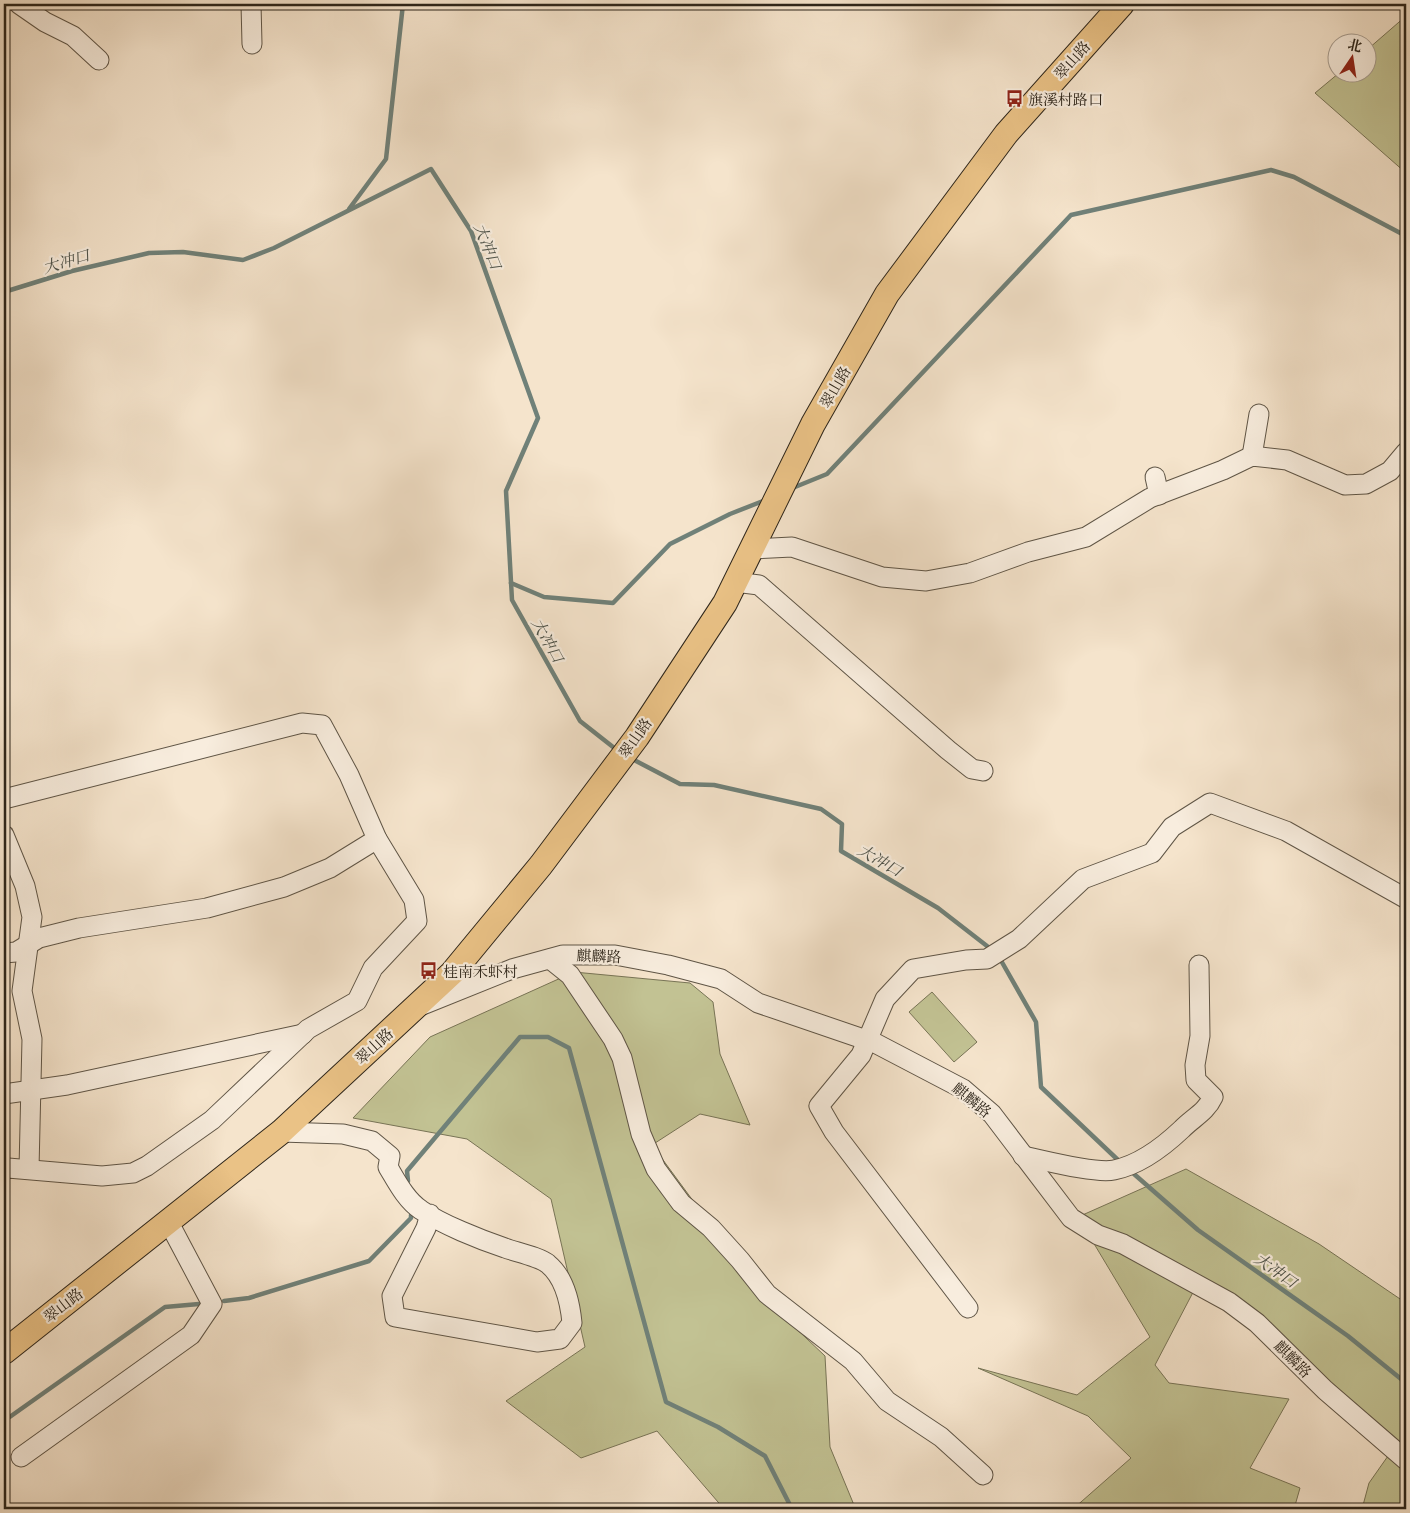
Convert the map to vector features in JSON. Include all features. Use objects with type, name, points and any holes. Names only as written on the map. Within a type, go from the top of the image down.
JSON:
[{"type":"main road","name":"翠山路","points":[[4,1352],[281,1132],[452,973],[553,849],[637,737],[725,603],[814,424],[887,294],[1006,134],[1122,4]]},
{"type":"street","points":[[19,4],[45,22],[73,36],[99,60]]},
{"type":"street","points":[[251,4],[252,44]]},
{"type":"street","points":[[1252,456],[1259,414]]},
{"type":"street","points":[[752,549],[792,547],[882,577],[926,581],[970,573],[1028,552],[1086,537],[1157,486],[1252,456],[1287,460],[1345,485],[1366,484],[1390,471],[1406,452]]},
{"type":"street","points":[[736,582],[759,585],[948,750],[972,769],[983,771]]},
{"type":"street","points":[[4,799],[302,723],[322,725],[349,775],[377,839],[414,900],[417,920],[373,968],[357,1002],[303,1034],[212,1120],[147,1166],[133,1173],[102,1176],[29,1169],[4,1170]]},
{"type":"street","points":[[968,1308],[834,1132],[819,1106],[856,1063],[885,999],[912,969],[966,960],[987,960],[1019,939],[1083,879],[1152,853],[1172,827],[1210,803],[1286,831],[1405,898]]},
{"type":"street","points":[[4,835],[25,886],[32,917],[22,991],[32,1039],[33,1071],[29,1169]]},
{"type":"street","points":[[4,953],[16,952],[39,938],[79,928],[207,908],[284,887],[330,868],[377,839]]},
{"type":"street","name":"麒麟路","points":[[412,1010],[512,969],[563,955],[615,954],[721,979],[758,1003],[868,1040],[963,1089],[992,1114],[1071,1218],[1098,1235],[1123,1244],[1228,1302],[1257,1323],[1325,1390],[1406,1460]]},
{"type":"street","points":[[550,959],[570,975],[613,1039],[622,1058],[645,1143],[656,1169],[681,1203],[740,1260],[766,1294],[853,1361],[887,1400],[941,1437],[983,1475]]},
{"type":"street","points":[[1023,1156],[1076,1167],[1113,1170],[1140,1159],[1167,1144],[1184,1127],[1208,1108],[1213,1097],[1196,1080],[1195,1065],[1200,1036],[1199,965]]},
{"type":"street","points":[[4,1094],[67,1085],[303,1034]]},
{"type":"street","points":[[281,1132],[343,1134],[372,1141],[390,1156],[388,1167],[402,1190],[420,1210],[430,1214],[486,1242],[547,1263],[560,1279],[571,1305],[572,1323],[560,1338],[537,1342],[395,1317],[392,1296],[426,1228],[430,1214]]},
{"type":"street","points":[[21,1457],[191,1335],[212,1304],[168,1222]]},
{"type":"green space","points":[[1406,16],[1406,173],[1315,93],[1328,82],[1378,82],[1378,40]]},
{"type":"green space","points":[[574,972],[690,983],[713,1002],[720,1054],[750,1125],[700,1114],[652,1145],[766,1300],[825,1356],[830,1447],[854,1505],[862,1509],[724,1509],[657,1431],[581,1458],[506,1401],[585,1347],[551,1199],[467,1139],[353,1118],[430,1037]]},
{"type":"green space","points":[[932,992],[977,1042],[954,1062],[909,1012]]},
{"type":"green space","points":[[1186,1169],[1319,1244],[1406,1303],[1406,1509],[1362,1509],[1369,1483],[1395,1446],[1201,1277],[1155,1365],[1169,1383],[1289,1399],[1250,1468],[1300,1488],[1294,1509],[1073,1509],[1131,1458],[1088,1416],[978,1368],[1077,1395],[1150,1337],[1078,1217]]},
{"type":"waterway","points":[[349,209],[386,159],[403,4]]},
{"type":"waterway","name":"大冲口","points":[[4,292],[72,271],[149,253],[183,252],[243,260],[274,248],[431,169],[471,231],[538,418],[506,491],[512,600],[580,721],[613,747]]},
{"type":"waterway","points":[[795,487],[827,474],[1071,215],[1271,170],[1294,177],[1406,236]]},
{"type":"waterway","points":[[511,583],[544,597],[613,603],[670,544],[730,514],[763,501]]},
{"type":"waterway","name":"大冲口","points":[[636,761],[680,784],[714,785],[821,809],[842,824],[841,851],[938,908],[987,946]]},
{"type":"waterway","name":"大冲口","points":[[999,957],[1036,1022],[1041,1087],[1118,1160]]},
{"type":"waterway","points":[[408,1181],[407,1171],[520,1037],[548,1037],[569,1048],[666,1402],[718,1427],[765,1456],[792,1509]]},
{"type":"waterway","name":"大冲口","points":[[1134,1174],[1198,1230],[1348,1336],[1406,1383]]},
{"type":"waterway","points":[[224,1301],[249,1298],[369,1261],[411,1218],[411,1215]]},
{"type":"waterway","points":[[4,1421],[165,1307],[199,1304]]},
{"type":"place","name":"旗溪村路口","points":[[1014,99]]},
{"type":"place","name":"桂南禾虾村","points":[[429,971]]}]
